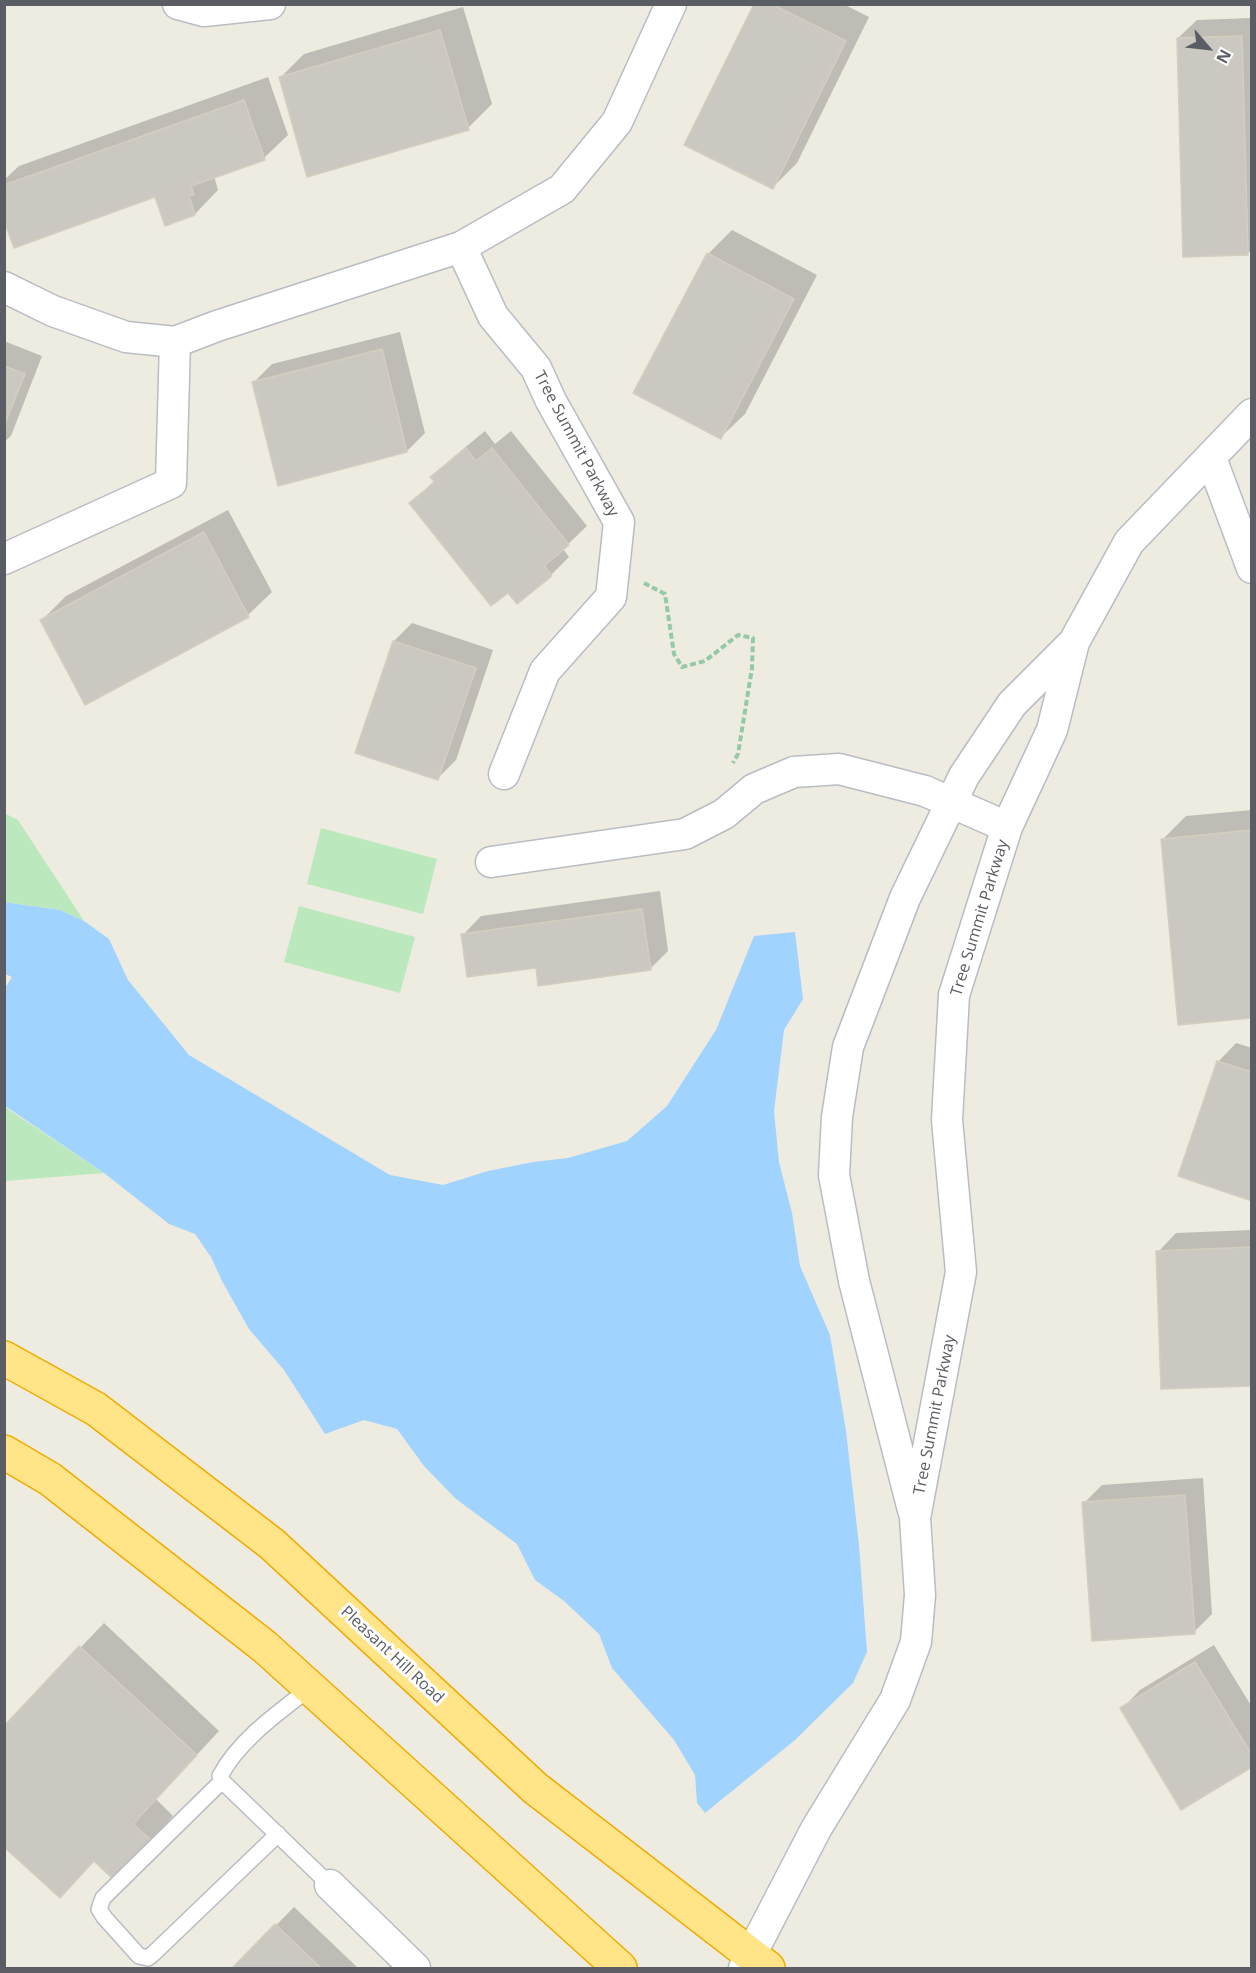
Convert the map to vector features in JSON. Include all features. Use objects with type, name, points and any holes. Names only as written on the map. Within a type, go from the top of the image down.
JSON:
[{"type":"highway","name":"Pleasant Hill Road","points":[[4,1358],[96,1409],[272,1544],[535,1788],[754,1964]]},
{"type":"highway","points":[[4,1452],[50,1479],[250,1635],[620,1968]]},
{"type":"street","points":[[178,4],[204,11],[270,4]]},
{"type":"street","points":[[4,287],[53,311],[126,337],[175,342],[217,326],[461,247],[562,189],[616,122],[671,4]]},
{"type":"street","name":"Tree Summit Parkway","points":[[461,247],[493,316],[536,368],[551,401],[619,522],[611,597],[545,671],[504,774]]},
{"type":"street","points":[[4,559],[171,483],[175,342]]},
{"type":"street","name":"Tree Summit Parkway","points":[[754,1964],[816,1829],[895,1700],[916,1642],[920,1595],[915,1518],[961,1272],[947,1120],[954,995],[1007,827],[1052,730],[1074,642],[1129,542],[1251,414]]},
{"type":"street","points":[[1211,458],[1251,568]]},
{"type":"street","points":[[915,1518],[854,1281],[834,1175],[837,1117],[848,1047],[905,898],[964,776],[1012,704],[1074,642]]},
{"type":"street","name":"Tree Summit Parkway","points":[[491,862],[685,834],[724,814],[754,789],[794,772],[839,769],[924,791],[1007,827]]},
{"type":"street","points":[[330,1885],[415,1968]]},
{"type":"lane","points":[[310,1688],[273,1716],[246,1742],[220,1776],[222,1781],[330,1885]]},
{"type":"lane","points":[[222,1781],[103,1898],[99,1909],[139,1956],[148,1958],[154,1953],[278,1834]]},
{"type":"path","points":[[614,567],[664,594],[674,654],[682,667],[705,661],[738,635],[753,638],[752,668],[738,754],[729,771]]},
{"type":"green space","points":[[4,813],[18,820],[84,921],[60,910],[5,902]]},
{"type":"green space","points":[[321,828],[437,859],[423,914],[307,884]]},
{"type":"green space","points":[[299,906],[415,937],[400,993],[284,962]]},
{"type":"green space","points":[[4,1106],[12,1112],[104,1173],[5,1181]]},
{"type":"water","points":[[4,902],[60,910],[84,921],[109,939],[128,980],[189,1055],[390,1175],[443,1185],[488,1171],[568,1158],[627,1141],[667,1106],[716,1030],[754,936],[795,932],[803,999],[784,1030],[774,1111],[779,1162],[792,1213],[800,1266],[830,1335],[846,1431],[859,1545],[867,1652],[853,1683],[795,1740],[705,1813],[697,1803],[695,1775],[674,1740],[612,1668],[599,1634],[564,1601],[535,1580],[517,1544],[456,1499],[424,1466],[397,1429],[364,1420],[325,1434],[284,1370],[249,1329],[211,1257],[195,1234],[169,1224],[104,1173],[5,1106],[5,988],[12,977],[5,974]]},
{"type":"building","points":[[754,4],[771,4],[846,41],[773,189],[684,145]]},
{"type":"building","points":[[440,30],[469,130],[307,177],[279,77]]},
{"type":"building","points":[[1242,36],[1248,255],[1183,257],[1177,38]]},
{"type":"building","points":[[244,100],[265,160],[191,186],[194,194],[189,196],[195,215],[165,226],[155,197],[14,248],[4,221],[4,185]]},
{"type":"building","points":[[707,253],[794,299],[721,439],[633,393]]},
{"type":"building","points":[[382,349],[407,452],[278,486],[252,382]]},
{"type":"building","points":[[4,366],[25,374],[4,426]]},
{"type":"building","points":[[466,448],[476,461],[492,448],[569,545],[544,566],[552,576],[517,604],[508,593],[491,606],[409,503],[435,482],[430,477]]},
{"type":"building","points":[[204,532],[249,617],[85,705],[40,620]]},
{"type":"building","points":[[393,641],[476,668],[438,780],[355,753]]},
{"type":"building","points":[[1252,830],[1252,1018],[1178,1025],[1161,839]]},
{"type":"building","points":[[642,909],[651,970],[538,986],[536,968],[467,977],[461,934]]},
{"type":"building","points":[[1217,1061],[1252,1072],[1252,1201],[1178,1176]]},
{"type":"building","points":[[1252,1247],[1252,1386],[1161,1389],[1156,1251]]},
{"type":"building","points":[[1185,1495],[1195,1634],[1092,1641],[1082,1502]]},
{"type":"building","points":[[79,1646],[197,1755],[133,1824],[151,1840],[114,1880],[94,1861],[60,1898],[4,1847],[4,1726]]},
{"type":"building","points":[[1195,1662],[1252,1755],[1252,1767],[1181,1810],[1120,1708]]},
{"type":"building","points":[[275,1924],[321,1968],[232,1968]]}]
